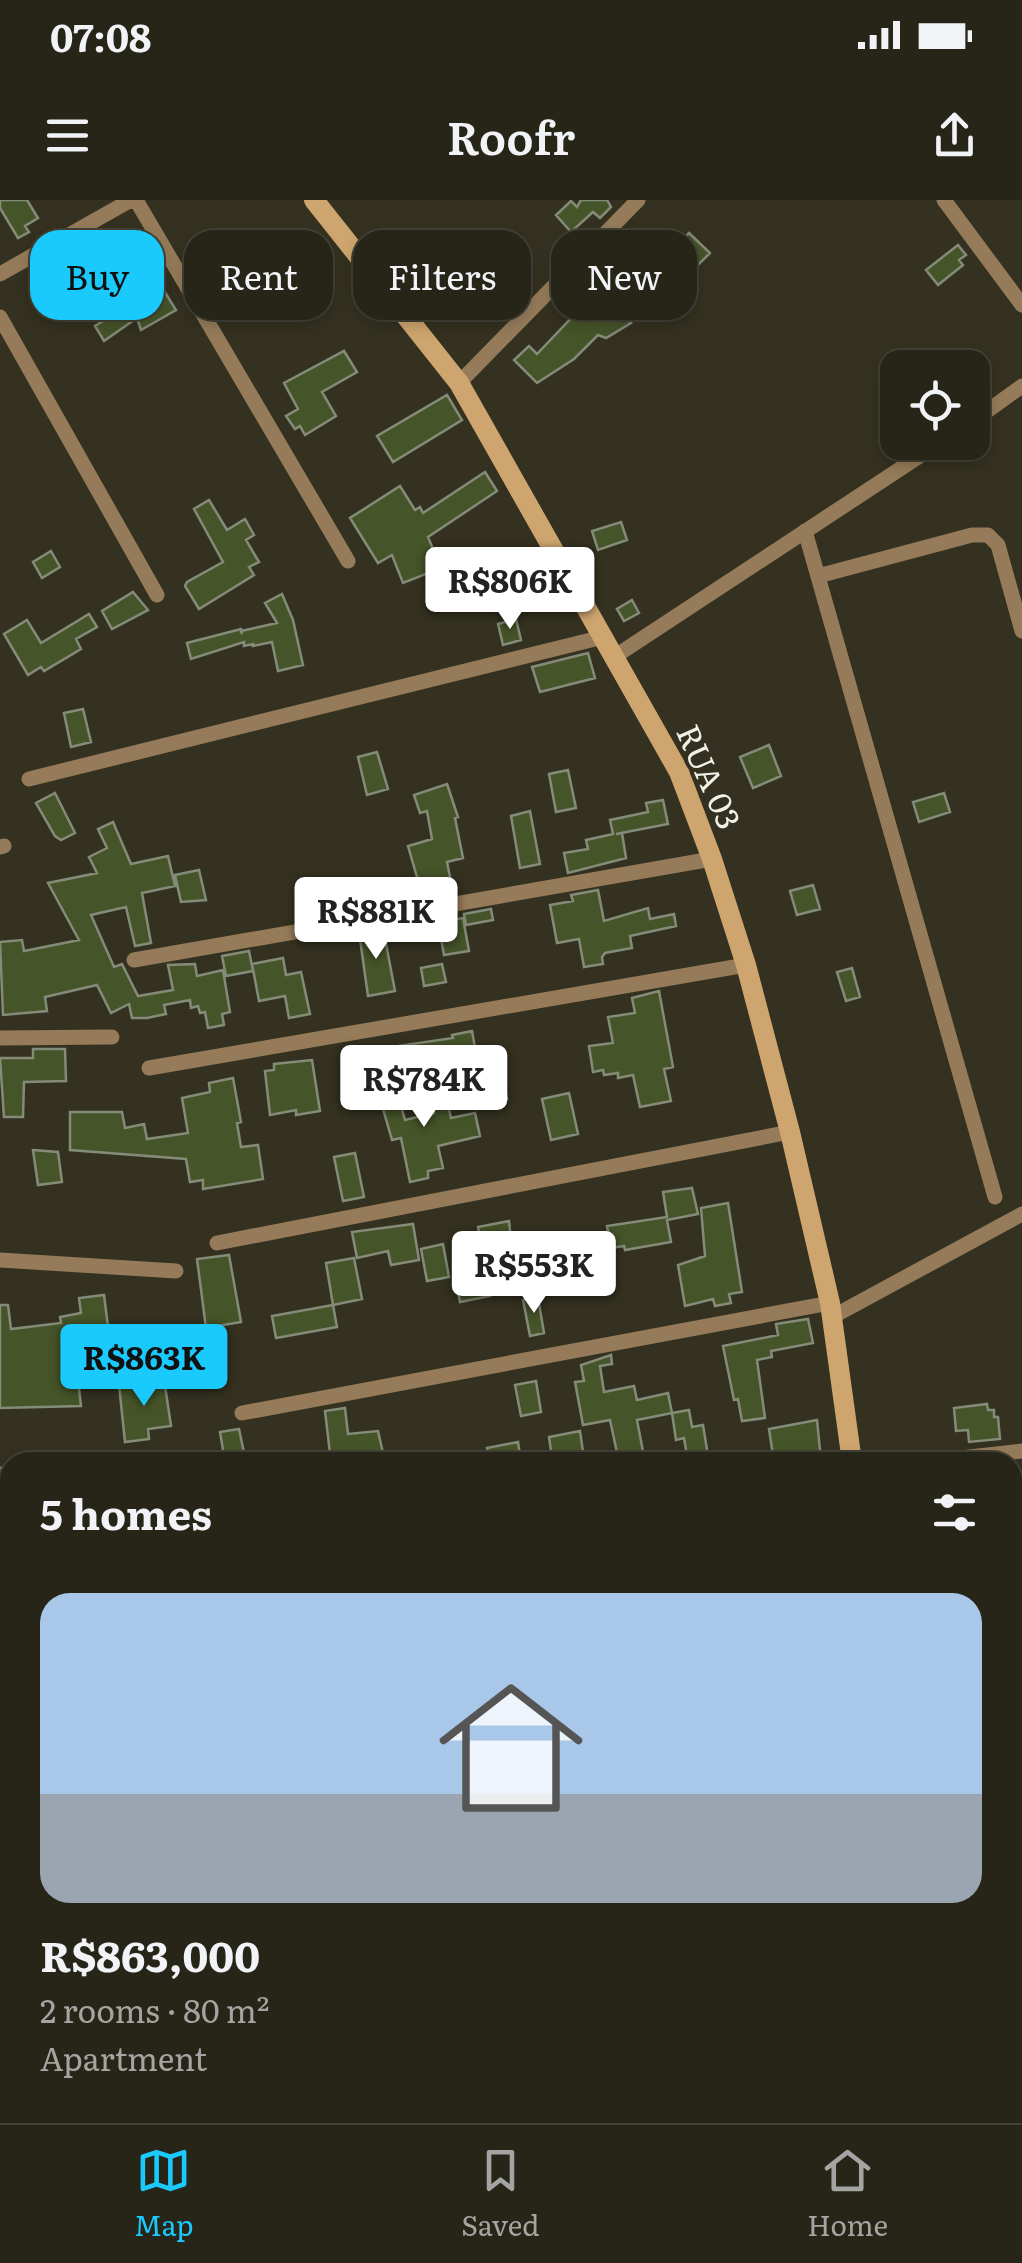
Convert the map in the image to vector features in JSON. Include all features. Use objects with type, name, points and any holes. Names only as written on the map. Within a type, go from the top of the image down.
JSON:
[{"type":"street","points":[[0,274],[134,200],[348,561]]},
{"type":"street","name":"RUA 03","points":[[314,200],[459,383],[678,772],[712,859],[746,965],[790,1132],[831,1310],[851,1452]]},
{"type":"street","points":[[459,383],[638,200]]},
{"type":"street","points":[[969,200],[949,206],[1022,304]]},
{"type":"street","points":[[0,317],[158,596]]},
{"type":"street","points":[[990,412],[1020,396]]},
{"type":"street","points":[[614,658],[914,460]]},
{"type":"street","points":[[806,532],[995,1198]]},
{"type":"street","points":[[818,576],[972,535],[988,535],[998,545],[1022,631]]},
{"type":"street","points":[[29,778],[603,638]]},
{"type":"street","points":[[134,960],[712,859]]},
{"type":"street","points":[[149,1068],[746,965]]},
{"type":"street","points":[[0,1038],[112,1037]]},
{"type":"street","points":[[217,1244],[790,1132]]},
{"type":"street","points":[[242,1413],[831,1310],[1022,1214]]},
{"type":"street","points":[[0,1260],[176,1271]]},
{"type":"building","points":[[0,200],[27,200],[38,218],[25,226],[29,232],[18,238],[0,208]]},
{"type":"building","points":[[581,200],[607,200],[611,207],[600,218],[593,212],[569,230],[556,215],[571,201],[577,207]]},
{"type":"building","points":[[697,241],[710,253],[697,266]]},
{"type":"building","points":[[958,245],[966,255],[959,260],[963,265],[938,285],[926,270]]},
{"type":"building","points":[[164,291],[176,310],[164,317]]},
{"type":"building","points":[[105,320],[134,320],[104,341],[95,326]]},
{"type":"building","points":[[138,320],[158,320],[141,330]]},
{"type":"building","points":[[569,320],[631,323],[606,338],[598,335],[574,359],[537,383],[514,360],[529,346],[537,354]]},
{"type":"building","points":[[344,351],[357,372],[322,392],[336,416],[305,435],[286,416],[298,409],[284,383]]},
{"type":"building","points":[[447,395],[462,420],[393,462],[377,436]]},
{"type":"building","points":[[485,472],[497,491],[428,537],[441,568],[403,583],[392,555],[378,563],[350,518],[400,486],[415,510],[420,507],[423,513]]},
{"type":"building","points":[[209,500],[227,530],[245,519],[254,535],[246,540],[259,562],[249,567],[254,575],[199,609],[185,586],[187,582],[223,562],[194,509]]},
{"type":"building","points":[[621,522],[627,540],[598,550],[592,531]]},
{"type":"building","points":[[51,551],[60,567],[42,578],[33,562]]},
{"type":"building","points":[[133,592],[148,610],[112,629],[102,611]]},
{"type":"building","points":[[282,594],[293,620],[303,665],[278,671],[272,642],[244,646],[244,642],[191,659],[187,643],[277,623],[265,603]]},
{"type":"building","points":[[632,600],[639,613],[624,621],[617,609]]},
{"type":"building","points":[[89,614],[97,627],[76,639],[81,649],[44,671],[41,667],[28,675],[4,634],[27,620],[41,643]]},
{"type":"building","points":[[516,619],[521,640],[503,645],[498,624]]},
{"type":"building","points":[[588,653],[595,678],[540,692],[532,667]]},
{"type":"building","points":[[83,709],[91,742],[71,747],[64,713]]},
{"type":"building","points":[[769,745],[781,776],[753,788],[740,757]]},
{"type":"building","points":[[377,752],[388,789],[367,795],[358,757]]},
{"type":"building","points":[[568,770],[576,808],[556,812],[549,774]]},
{"type":"building","points":[[447,784],[458,817],[455,818],[463,858],[447,862],[451,882],[419,884],[408,846],[432,839],[427,811],[420,813],[414,795]]},
{"type":"building","points":[[55,793],[75,833],[61,840],[36,803]]},
{"type":"building","points":[[944,793],[950,812],[919,822],[913,802]]},
{"type":"building","points":[[663,800],[668,824],[616,834],[622,833],[626,858],[568,873],[564,853],[588,849],[586,840],[613,834],[610,820],[648,812],[646,803]]},
{"type":"building","points":[[530,811],[540,864],[520,868],[511,816]]},
{"type":"building","points":[[113,822],[131,864],[168,856],[175,886],[142,893],[151,943],[135,946],[126,907],[91,915],[114,967],[122,964],[138,996],[173,990],[168,965],[195,964],[197,976],[223,970],[230,1012],[222,1014],[224,1025],[208,1028],[205,1012],[200,1013],[198,1006],[191,1008],[190,1000],[164,1005],[166,1014],[147,1018],[132,1018],[129,1004],[111,1013],[97,985],[45,997],[47,1011],[3,1015],[0,942],[22,940],[24,951],[79,940],[48,883],[97,873],[89,857],[107,848],[98,829]]},
{"type":"building","points":[[199,870],[206,900],[181,902],[175,875]]},
{"type":"building","points":[[813,885],[820,909],[797,915],[790,891]]},
{"type":"building","points":[[598,890],[604,921],[648,908],[650,919],[674,914],[676,926],[630,936],[632,948],[605,953],[603,964],[584,967],[579,939],[557,943],[550,905],[573,901],[571,895]]},
{"type":"building","points":[[491,909],[493,920],[466,925],[464,914]]},
{"type":"building","points":[[463,918],[469,951],[444,955],[438,923]]},
{"type":"building","points":[[383,928],[395,991],[368,996],[359,932]]},
{"type":"building","points":[[249,951],[253,971],[226,976],[222,956]]},
{"type":"building","points":[[283,958],[286,975],[301,972],[310,1014],[289,1018],[285,996],[259,1001],[252,964]]},
{"type":"building","points":[[442,964],[446,982],[424,986],[421,968]]},
{"type":"building","points":[[852,968],[860,997],[846,1001],[837,972]]},
{"type":"building","points":[[659,991],[673,1067],[664,1069],[671,1101],[640,1107],[633,1075],[618,1078],[618,1073],[593,1072],[589,1046],[613,1043],[608,1017],[635,1013],[632,998]]},
{"type":"building","points":[[472,1031],[477,1059],[402,1074],[398,1046],[453,1038],[452,1035]]},
{"type":"building","points":[[33,1049],[65,1049],[66,1081],[24,1082],[23,1117],[4,1117],[0,1058],[33,1058]]},
{"type":"building","points":[[312,1060],[320,1111],[270,1115],[265,1071],[274,1070],[274,1064]]},
{"type":"building","points":[[233,1078],[241,1147],[258,1145],[263,1179],[203,1189],[203,1180],[190,1182],[186,1159],[70,1150],[70,1112],[122,1112],[125,1128],[144,1124],[147,1139],[188,1133],[182,1098],[210,1092],[209,1083]]},
{"type":"building","points":[[393,1078],[405,1120],[434,1113],[430,1090],[444,1088],[451,1118],[475,1113],[480,1136],[438,1146],[443,1168],[428,1171],[428,1178],[410,1182],[401,1138],[392,1140],[375,1081]]},
{"type":"building","points":[[503,1079],[507,1099],[488,1102],[484,1082]]},
{"type":"building","points":[[569,1093],[578,1134],[551,1140],[542,1099]]},
{"type":"building","points":[[33,1150],[58,1152],[62,1182],[38,1185]]},
{"type":"building","points":[[355,1153],[364,1197],[343,1201],[334,1157]]},
{"type":"building","points":[[692,1188],[698,1214],[667,1220],[671,1242],[625,1250],[624,1246],[611,1248],[607,1226],[667,1217],[663,1192]]},
{"type":"building","points":[[728,1203],[742,1292],[729,1294],[731,1303],[715,1306],[713,1299],[685,1306],[678,1265],[705,1256],[701,1208]]},
{"type":"building","points":[[509,1221],[514,1269],[487,1274],[478,1227]]},
{"type":"building","points":[[413,1224],[419,1260],[391,1265],[388,1251],[357,1258],[352,1232]]},
{"type":"building","points":[[443,1244],[449,1277],[427,1281],[421,1249]]},
{"type":"building","points":[[229,1255],[241,1322],[206,1328],[197,1259]]},
{"type":"building","points":[[354,1258],[362,1299],[333,1305],[326,1263]]},
{"type":"building","points":[[486,1277],[490,1296],[460,1302],[456,1282]]},
{"type":"building","points":[[104,1295],[109,1334],[81,1338],[87,1379],[78,1380],[81,1406],[0,1408],[0,1305],[8,1305],[11,1329],[61,1323],[60,1317],[81,1313],[79,1298]]},
{"type":"building","points":[[538,1297],[544,1333],[530,1336],[523,1300]]},
{"type":"building","points":[[333,1305],[337,1327],[276,1338],[272,1316]]},
{"type":"building","points":[[808,1319],[813,1343],[771,1351],[772,1357],[757,1360],[765,1418],[742,1421],[723,1346],[778,1335],[776,1324]]},
{"type":"building","points":[[611,1355],[612,1364],[600,1366],[604,1392],[634,1386],[637,1400],[668,1393],[672,1413],[637,1420],[643,1452],[617,1452],[610,1420],[583,1425],[575,1382],[584,1381],[581,1365]]},
{"type":"building","points":[[164,1379],[171,1426],[148,1429],[149,1439],[125,1442],[119,1385]]},
{"type":"building","points":[[536,1381],[541,1412],[521,1416],[515,1385]]},
{"type":"building","points":[[987,1404],[988,1410],[994,1410],[994,1417],[998,1417],[1000,1439],[969,1442],[968,1430],[956,1431],[954,1408]]},
{"type":"building","points":[[345,1408],[348,1434],[378,1431],[383,1452],[330,1452],[325,1411]]},
{"type":"building","points":[[689,1410],[692,1427],[703,1425],[707,1452],[686,1452],[684,1438],[676,1440],[672,1413]]},
{"type":"building","points":[[817,1420],[820,1452],[772,1452],[769,1429]]},
{"type":"building","points":[[239,1429],[244,1452],[223,1452],[220,1432]]},
{"type":"building","points":[[580,1431],[583,1452],[551,1452],[549,1437]]},
{"type":"building","points":[[518,1442],[520,1452],[488,1452],[487,1448]]}]
